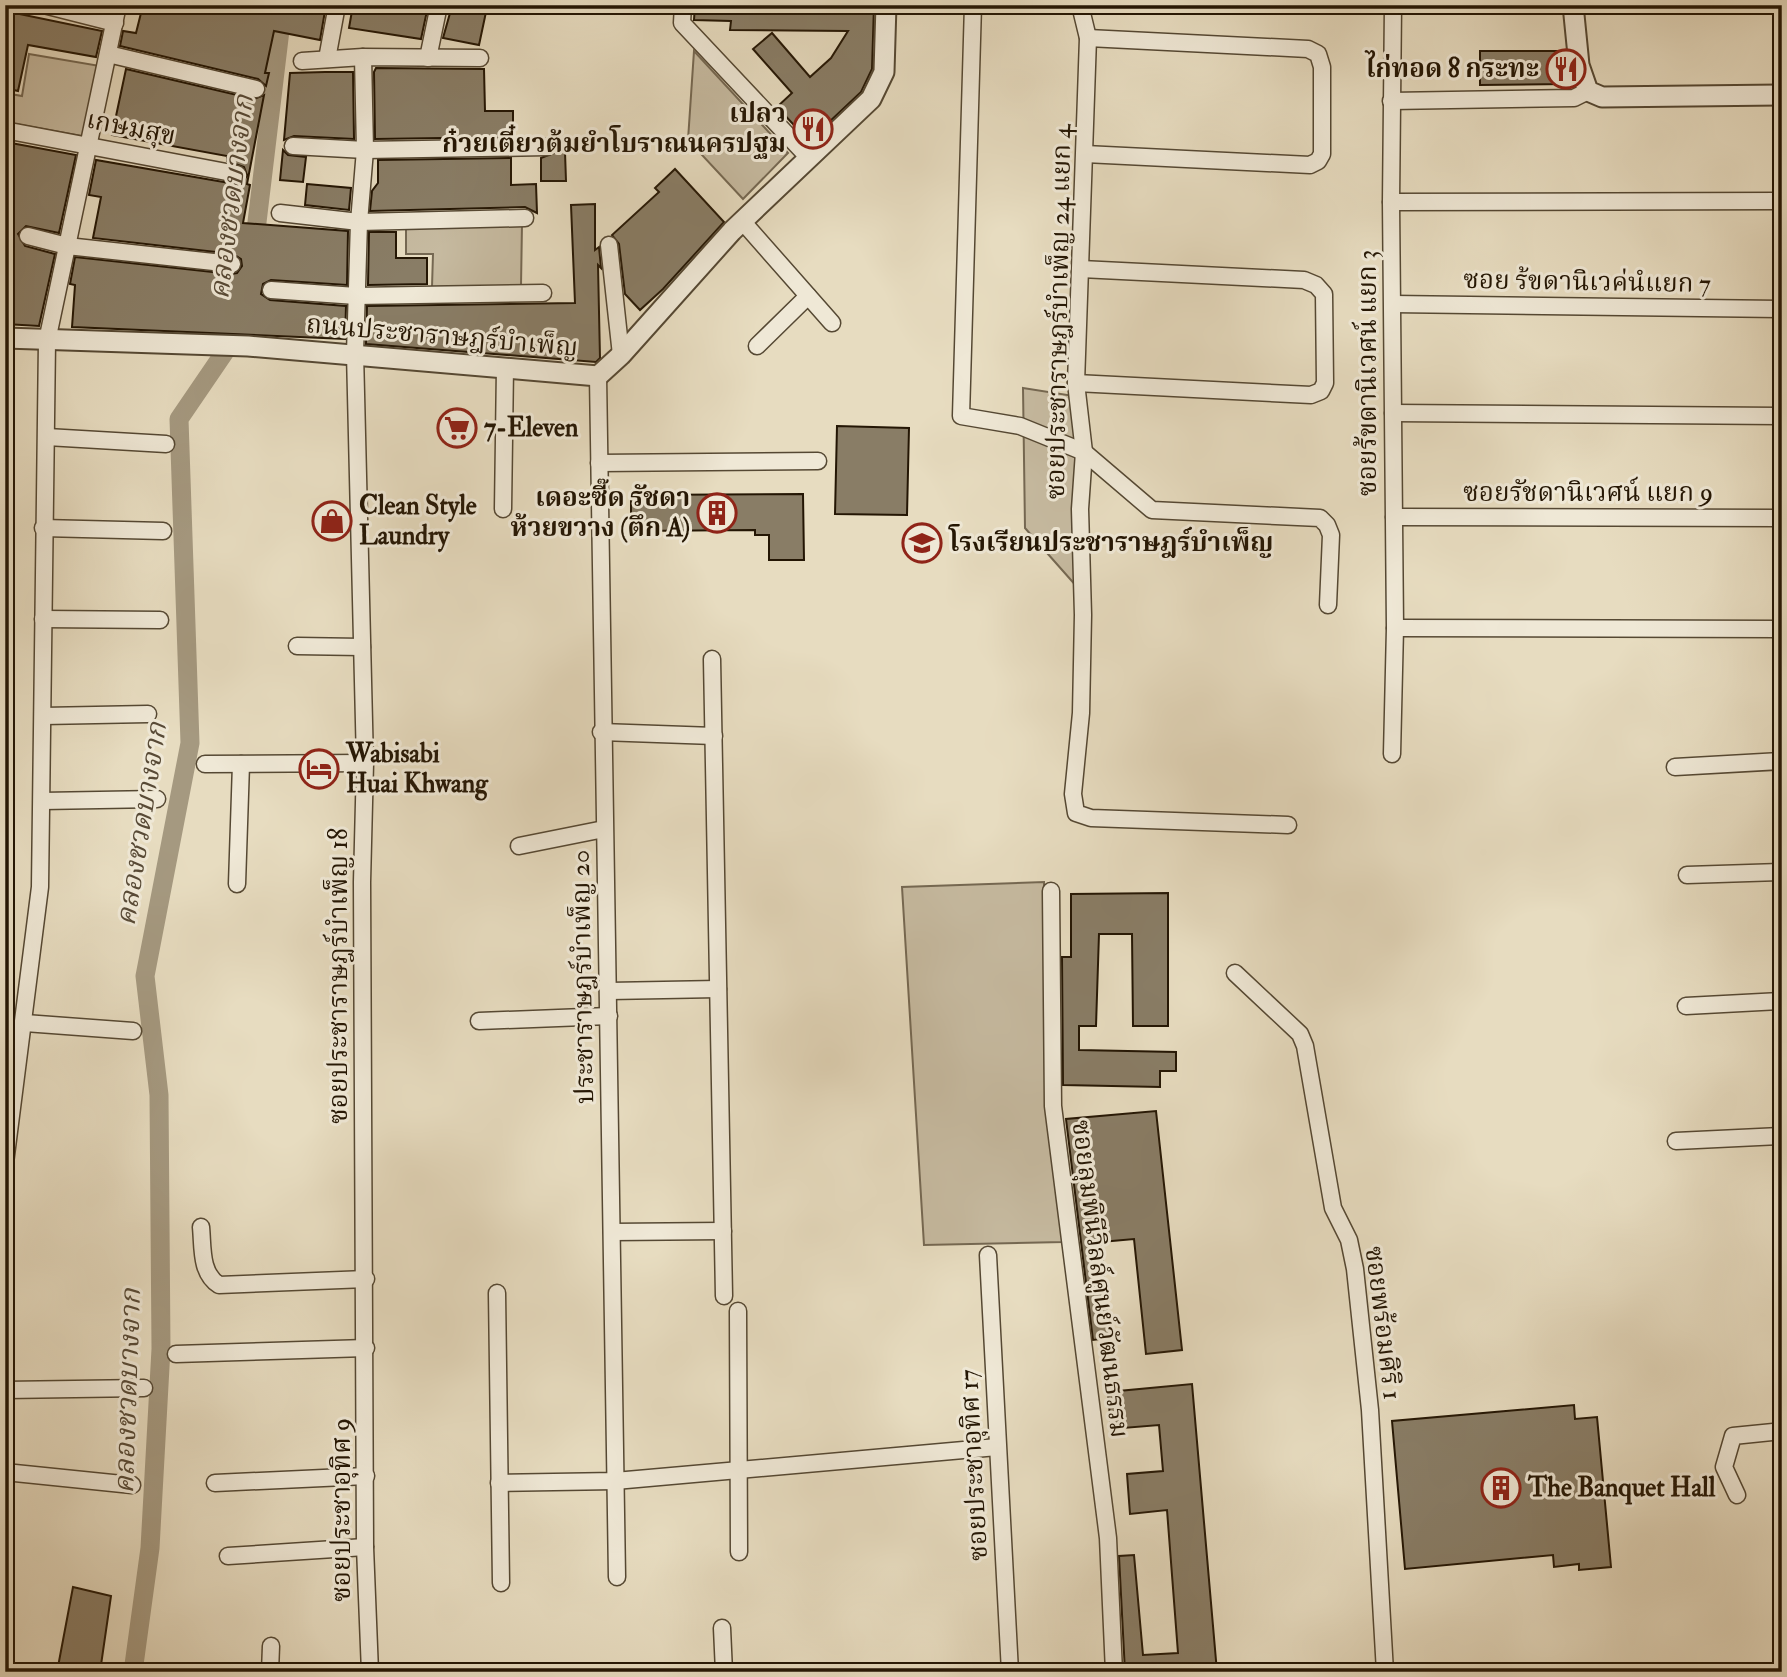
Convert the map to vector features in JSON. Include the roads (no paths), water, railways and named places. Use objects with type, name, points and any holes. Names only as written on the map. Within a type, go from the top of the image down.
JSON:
[{"type":"street","points":[[44,5],[115,23]]},
{"type":"street","points":[[5,1163],[10,1095],[25,1023],[40,887],[47,341],[118,5]]},
{"type":"street","points":[[327,59],[337,5]]},
{"type":"street","points":[[428,58],[439,5]]},
{"type":"street","points":[[683,5],[682,23],[809,158]]},
{"type":"street","name":"ถนนประชาราษฎร์บำเพ็ญ","points":[[5,338],[248,346],[355,353],[598,376],[621,355],[743,222],[871,99],[880,85],[886,56],[886,5]]},
{"type":"street","points":[[973,5],[961,416],[1020,426],[1084,452],[1152,510],[1320,518],[1331,535],[1328,605]]},
{"type":"street","name":"ซอยประชาราษฎร์บำเพ็ญ 24 แยก 4","points":[[1080,5],[1088,37],[1076,383],[1084,452],[1080,509],[1081,713],[1073,794],[1076,813],[1091,818],[1288,825]]},
{"type":"street","name":"ซอยร้ขดานิเวศน์ แยก 3","points":[[1393,5],[1393,747]]},
{"type":"street","points":[[1573,5],[1579,65],[1588,91],[1602,97],[1782,94]]},
{"type":"street","points":[[1085,154],[1310,165],[1318,161],[1322,154],[1322,67],[1318,54],[1308,49],[1088,37]]},
{"type":"street","points":[[108,54],[256,89]]},
{"type":"street","points":[[302,61],[363,57],[480,58]]},
{"type":"street","name":"ซอยประชาราษฎร์บำเพ็ญ 18","points":[[363,57],[365,150],[359,222],[355,353],[365,763],[362,882],[366,1348]]},
{"type":"street","points":[[1391,101],[1574,98],[1588,91]]},
{"type":"street","name":"เกษมสุข","points":[[15,132],[237,174]]},
{"type":"street","points":[[293,146],[365,150],[547,147]]},
{"type":"street","points":[[1391,202],[1782,201]]},
{"type":"street","points":[[280,213],[359,222],[525,218]]},
{"type":"street","points":[[743,222],[832,323]]},
{"type":"street","points":[[29,236],[67,246],[232,264]]},
{"type":"street","points":[[609,245],[621,355]]},
{"type":"street","points":[[1076,383],[1311,396],[1321,391],[1325,383],[1324,295],[1317,285],[1304,280],[1080,268]]},
{"type":"street","points":[[271,290],[356,296],[543,293]]},
{"type":"street","points":[[757,346],[808,296]]},
{"type":"street","name":"ซอย ร้ขดานิเวค่นํแยก 7","points":[[1393,304],[1782,309]]},
{"type":"street","points":[[503,509],[505,368]]},
{"type":"street","name":"ประชาราษฎร์บำเพ็ญ 20","points":[[598,376],[601,732],[609,991],[617,1577]]},
{"type":"street","points":[[1393,413],[1782,416]]},
{"type":"street","points":[[47,437],[166,444]]},
{"type":"street","points":[[599,463],[818,461]]},
{"type":"street","name":"ซอยรัชดานิเวศน์ แยก 9","points":[[1394,517],[1782,518]]},
{"type":"street","points":[[43,528],[163,531]]},
{"type":"street","points":[[43,619],[160,620]]},
{"type":"street","points":[[1395,628],[1782,629]]},
{"type":"street","points":[[297,646],[362,647]]},
{"type":"street","points":[[712,659],[724,1296]]},
{"type":"street","points":[[43,716],[148,714]]},
{"type":"street","points":[[601,732],[714,736]]},
{"type":"street","points":[[1675,767],[1782,761]]},
{"type":"street","points":[[205,764],[365,763]]},
{"type":"street","points":[[237,884],[241,764]]},
{"type":"street","points":[[42,801],[157,799]]},
{"type":"street","points":[[519,846],[604,829]]},
{"type":"street","points":[[1688,875],[1782,872]]},
{"type":"street","name":"ซอยลุมพินีวิลล์ศูนย์วัฒนธรรม","points":[[1051,891],[1053,1107],[1108,1538],[1114,1672]]},
{"type":"street","name":"ซอยพร้อมศิริ 1","points":[[1235,973],[1300,1034],[1306,1046],[1333,1208],[1349,1240],[1370,1410],[1385,1672]]},
{"type":"street","points":[[609,991],[718,989]]},
{"type":"street","points":[[1686,1006],[1782,1001]]},
{"type":"street","points":[[479,1021],[609,1016]]},
{"type":"street","points":[[25,1023],[133,1031]]},
{"type":"street","points":[[1676,1141],[1782,1136]]},
{"type":"street","points":[[201,1227],[205,1269],[210,1280],[219,1285],[366,1279]]},
{"type":"street","points":[[612,1232],[723,1231]]},
{"type":"street","name":"ซอยประชาอุทิศ 17","points":[[988,1255],[1010,1672]]},
{"type":"street","points":[[497,1293],[501,1583]]},
{"type":"street","points":[[738,1311],[741,1471],[739,1552]]},
{"type":"street","points":[[176,1354],[366,1348]]},
{"type":"street","name":"ซอยประชาอุทิศ 9","points":[[366,1348],[365,1547],[370,1672]]},
{"type":"street","points":[[5,1390],[144,1388]]},
{"type":"street","points":[[1737,1495],[1724,1467],[1732,1436],[1782,1431]]},
{"type":"street","points":[[499,1483],[615,1481],[997,1447]]},
{"type":"street","points":[[5,1472],[132,1485]]},
{"type":"street","points":[[215,1483],[366,1476]]},
{"type":"street","points":[[228,1556],[365,1547]]},
{"type":"street","points":[[722,1628],[724,1672]]},
{"type":"street","points":[[270,1672],[271,1646]]},
{"type":"street","points":[[568,1672],[592,1672]]},
{"type":"waterway","name":"คลองชวดบางจาก","points":[[254,247],[283,5]]},
{"type":"waterway","name":"คลองชวดบางจาก","points":[[133,1672],[150,1548],[161,1349],[159,1095],[145,976],[190,743],[179,419],[237,334]]},
{"type":"place","name":"ไก่ทอด 8 กระทะ","points":[[1566,69]]},
{"type":"place","name":"เปลว ก๋วยเตี๋ยวต้มยำโบราณนครปฐม","points":[[813,129]]},
{"type":"place","name":"7-Eleven","points":[[457,428]]},
{"type":"place","name":"เดอะซี๊ด รัชดา ห้วยขวาง (ตึก A)","points":[[717,513]]},
{"type":"place","name":"Clean Style Laundry","points":[[332,521]]},
{"type":"place","name":"โรงเรียนประชาราษฎร์บำเพ็ญ","points":[[922,543]]},
{"type":"place","name":"Wabisabi Huai Khwang","points":[[319,769]]},
{"type":"place","name":"The Banquet Hall","points":[[1501,1488]]}]
